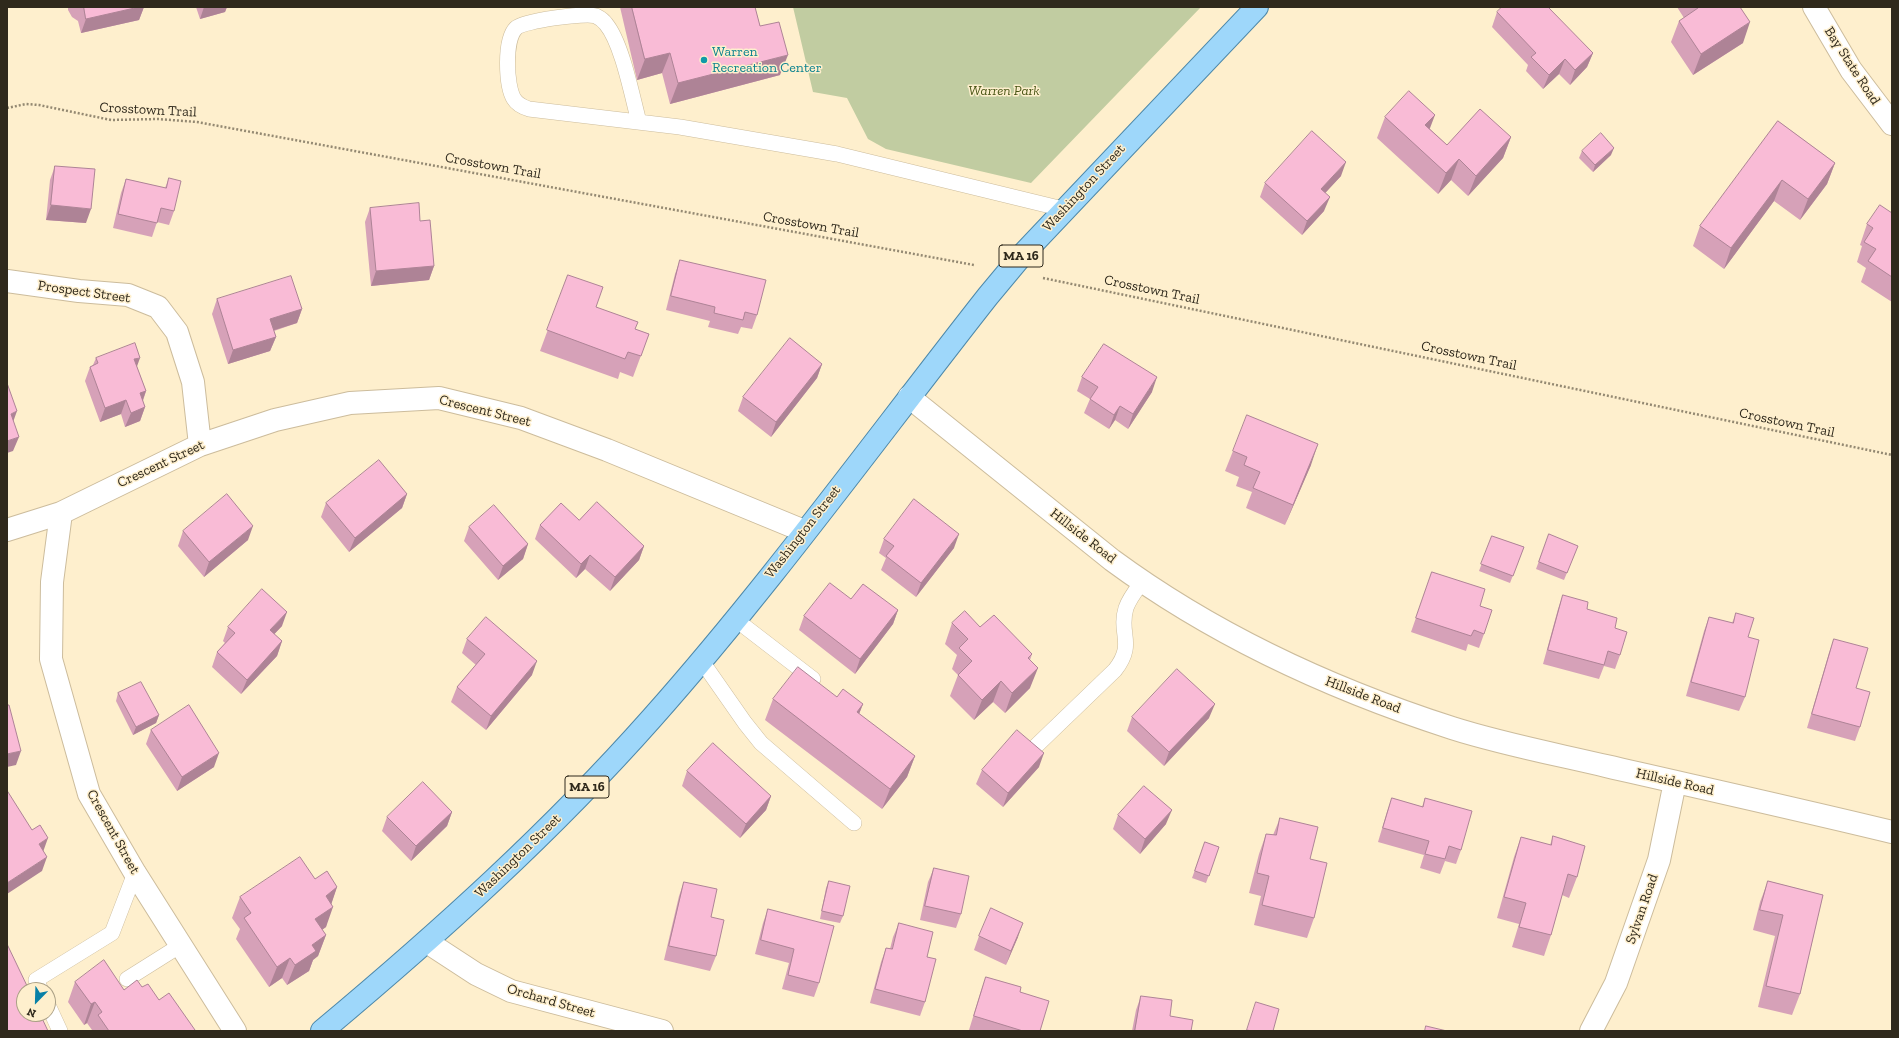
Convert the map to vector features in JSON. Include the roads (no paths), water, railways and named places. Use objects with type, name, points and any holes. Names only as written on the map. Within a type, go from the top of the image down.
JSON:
[{"type":"main road","name":"Washington Street","points":[[322,1031],[427,942],[513,861],[592,782],[651,718],[735,619],[992,291],[1063,209],[1257,7]]},
{"type":"street","name":"Bay State Road","points":[[1814,7],[1851,70],[1892,124]]},
{"type":"street","name":"Prospect Street","points":[[7,281],[79,291],[128,295],[158,307],[177,332],[193,382],[200,444]]},
{"type":"street","name":"Hillside Road","points":[[909,397],[1142,582],[1174,603],[1242,641],[1301,669],[1371,698],[1453,728],[1496,740],[1892,832]]},
{"type":"street","name":"Crescent Street","points":[[235,1031],[135,873],[89,794],[50,659],[52,582],[61,513],[200,444],[275,420],[350,403],[439,398],[520,418],[607,450],[804,531]]},
{"type":"street","points":[[7,530],[61,513]]},
{"type":"street","name":"Sylvan Road","points":[[1591,1031],[1616,983],[1659,860],[1675,782]]},
{"type":"street","name":"Orchard Street","points":[[427,942],[476,974],[511,991],[662,1031]]},
{"type":"lane","points":[[639,122],[616,42],[605,22],[596,16],[582,15],[532,22],[518,26],[512,33],[508,48],[510,88],[513,98],[520,105],[529,110],[702,130],[837,154],[1063,209]]},
{"type":"lane","points":[[1035,747],[1115,670],[1121,662],[1126,652],[1124,620],[1126,608],[1142,582]]},
{"type":"lane","points":[[735,619],[822,686]]},
{"type":"lane","points":[[701,660],[745,723],[761,743],[854,823]]},
{"type":"lane","points":[[37,982],[36,980],[112,933],[135,873]]},
{"type":"lane","points":[[127,980],[181,945]]},
{"type":"place","name":"Warren Recreation Center","points":[[704,60]]},
{"type":"park label","name":"Warren Park","points":[[1004,91]]}]
